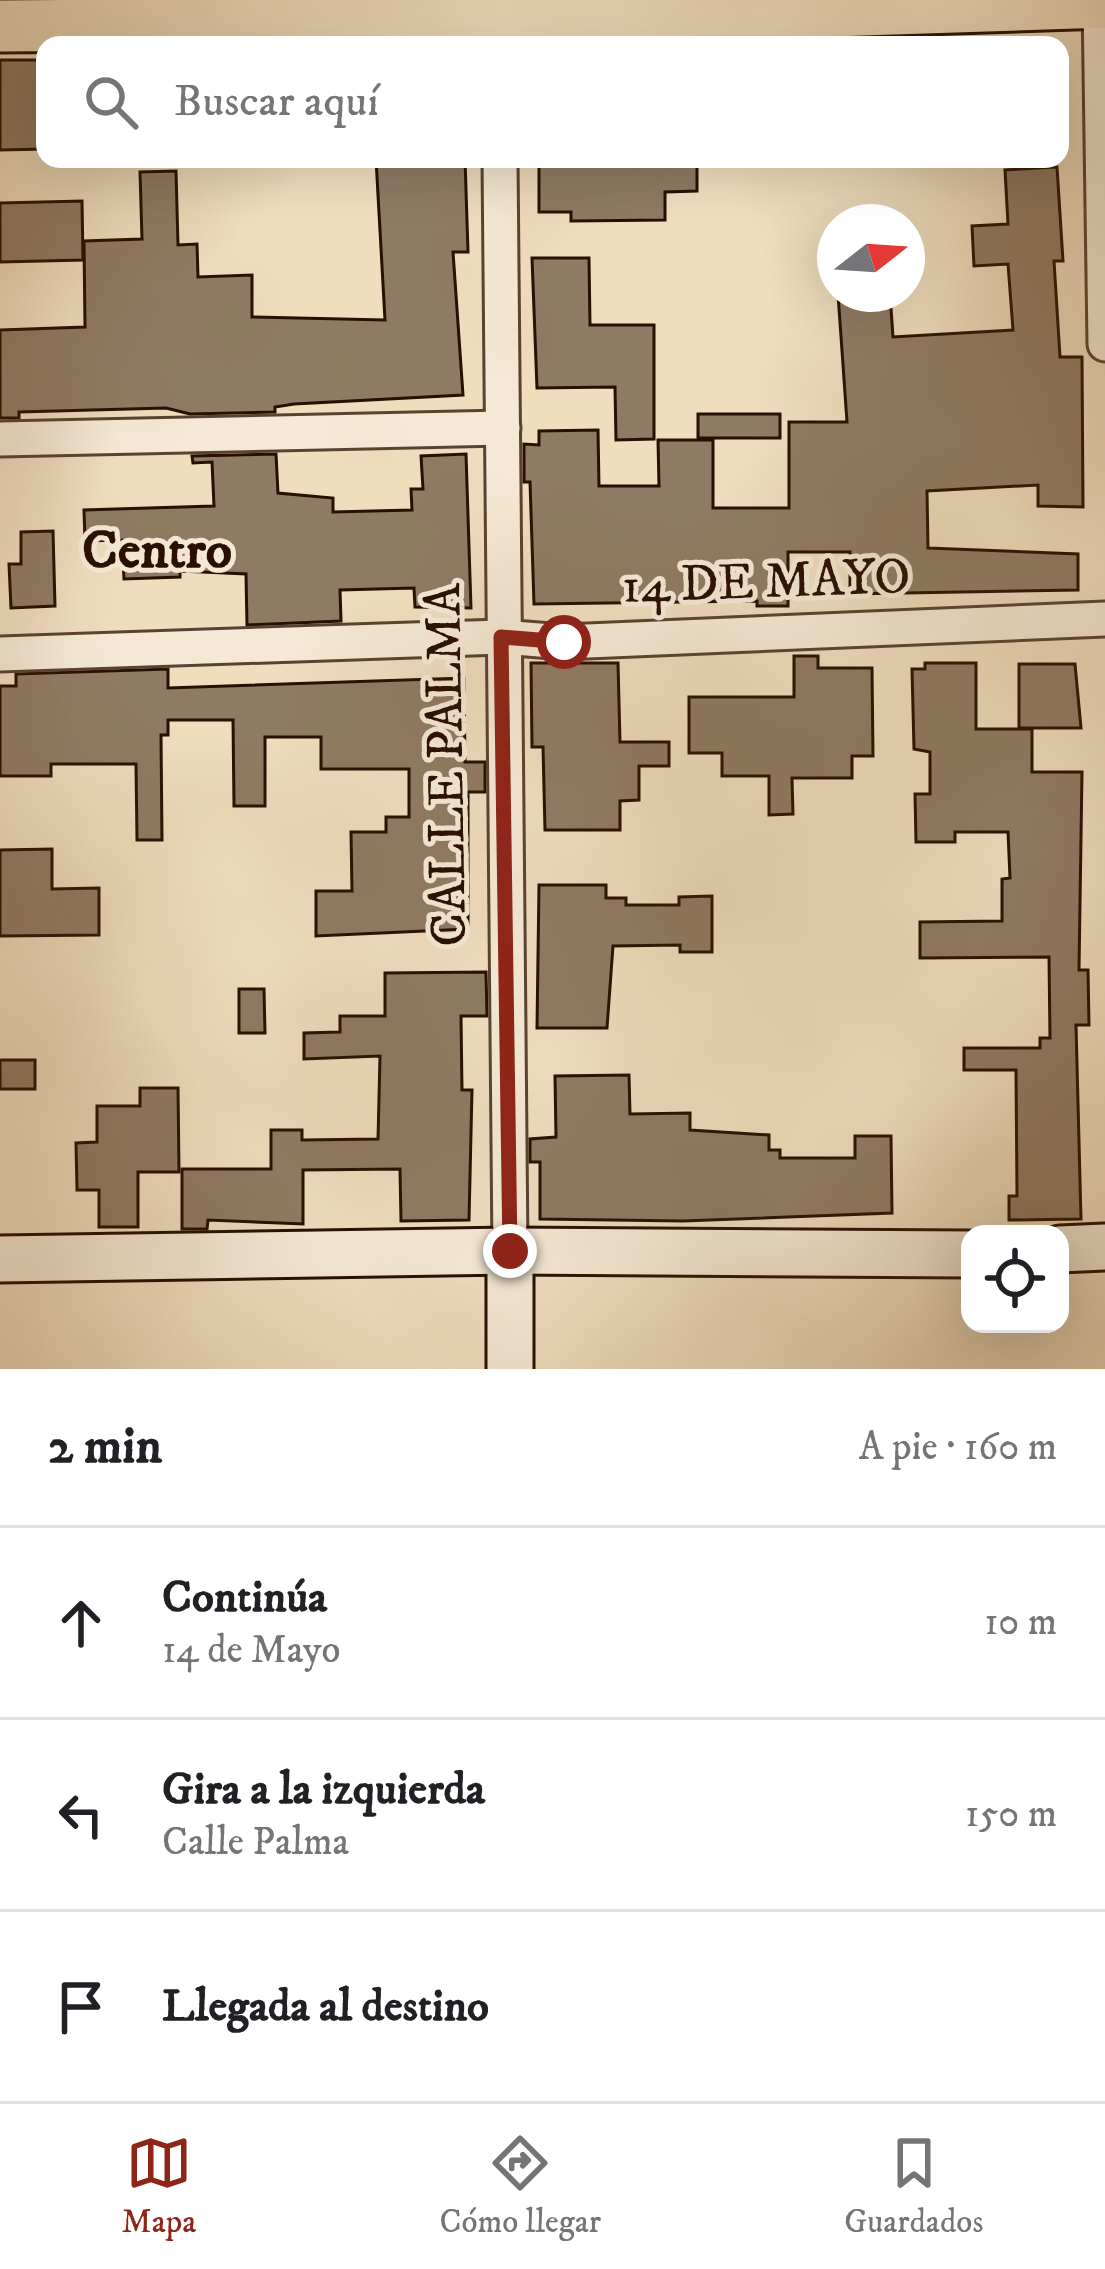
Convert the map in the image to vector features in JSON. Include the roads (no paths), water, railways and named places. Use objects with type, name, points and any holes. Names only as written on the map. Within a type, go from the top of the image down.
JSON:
[{"type":"main road","points":[[0,26],[498,22],[1102,2]]},
{"type":"street","points":[[1102,2],[1105,344]]},
{"type":"street","name":"CALLE PALMA","points":[[500,168],[510,1369]]},
{"type":"street","points":[[0,439],[503,428]]},
{"type":"street","name":"14 DE MAYO","points":[[0,654],[501,637],[564,642],[1105,619]]},
{"type":"street","points":[[1069,1249],[1105,1247]]},
{"type":"street","points":[[0,1258],[510,1251],[961,1254]]},
{"type":"district","name":"Centro","points":[[157,551]]}]
